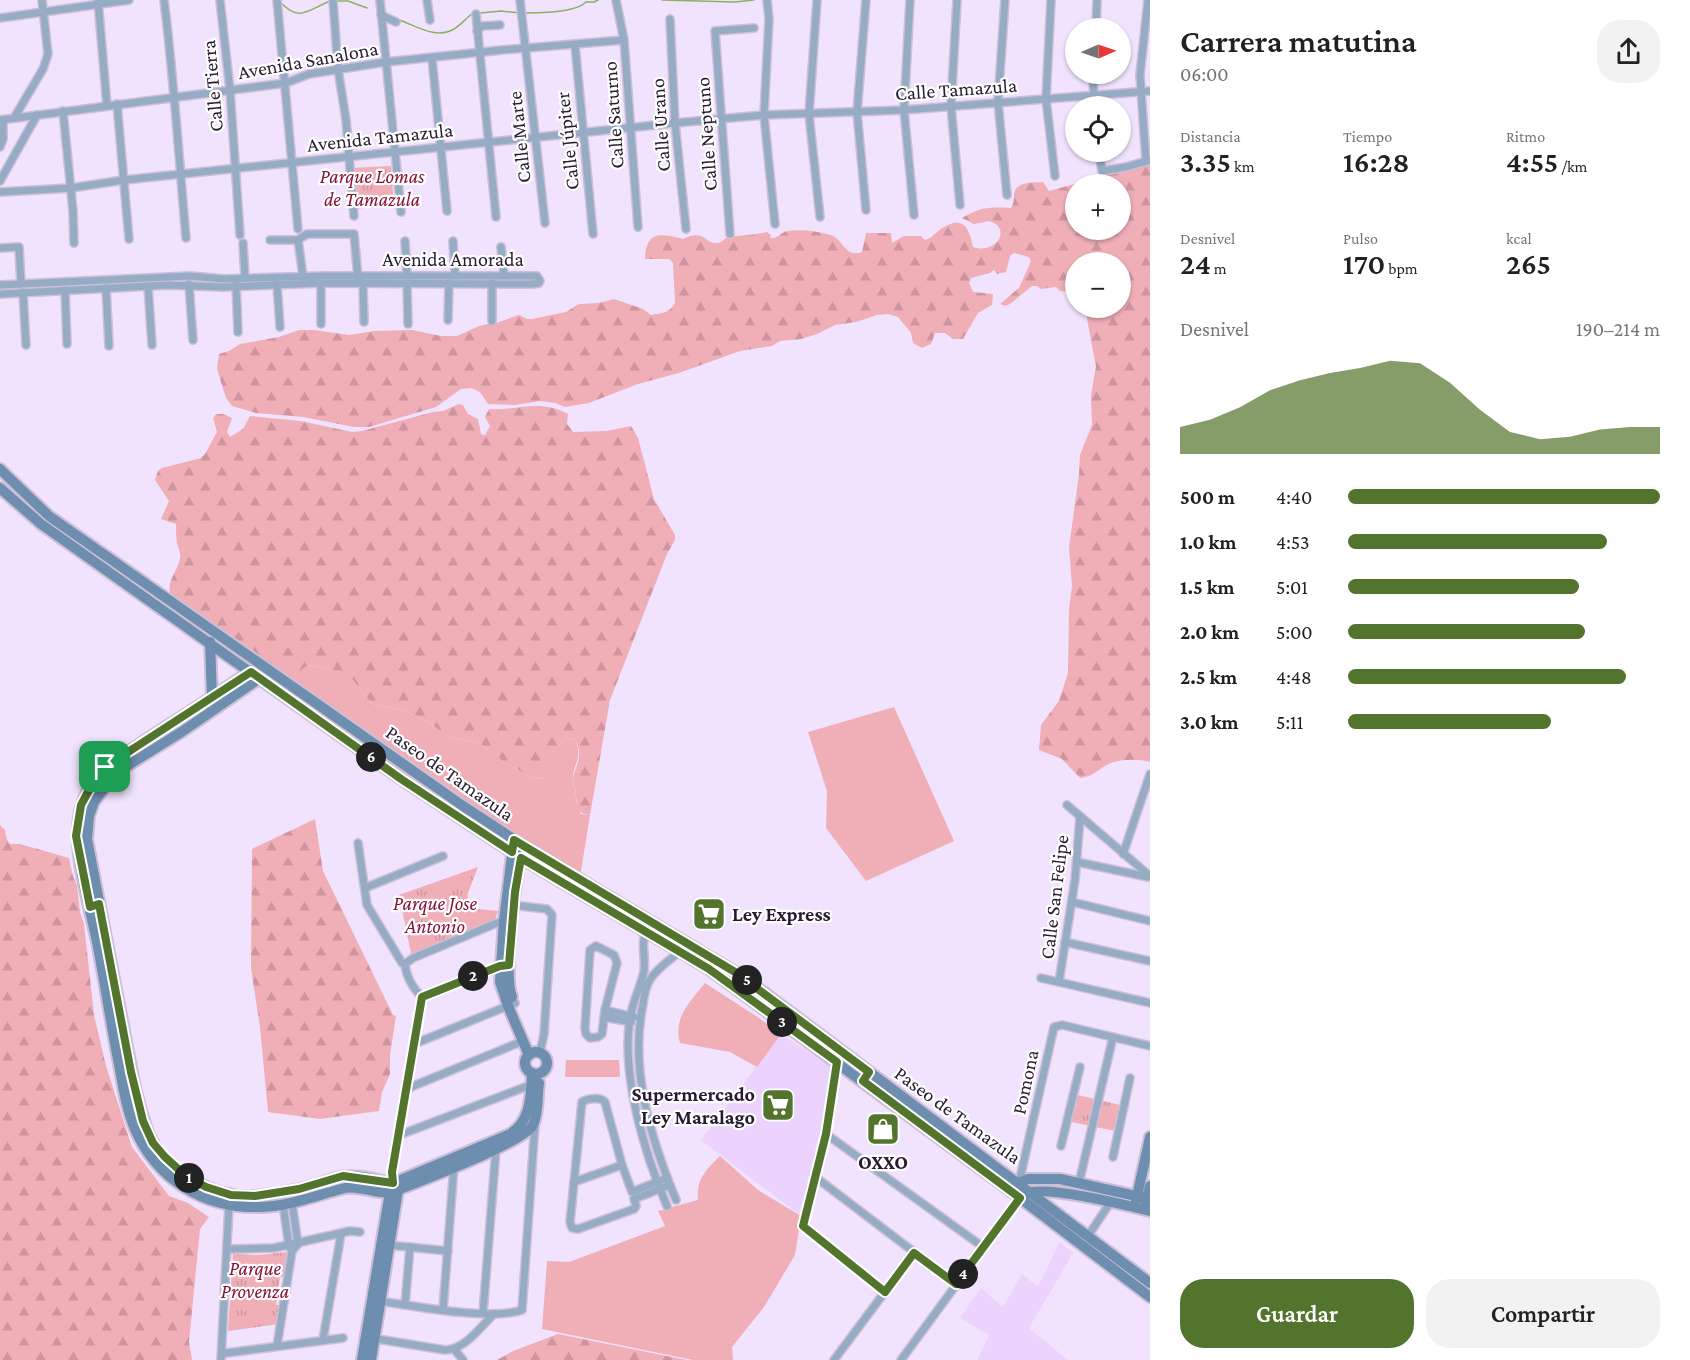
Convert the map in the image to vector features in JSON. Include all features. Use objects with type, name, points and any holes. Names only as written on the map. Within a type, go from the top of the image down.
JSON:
[{"type":"main road","name":"Paseo de Tamazula","points":[[1,470],[49,516],[463,806],[514,840],[657,925],[732,985],[837,1062],[866,1077],[1019,1183],[1150,1283]]},
{"type":"main road","name":"Paseo de Tamazula","points":[[0,488],[41,524],[401,779],[516,855],[645,931],[684,948],[766,994],[866,1077],[1150,1297]]},
{"type":"main road","points":[[210,642],[212,697]]},
{"type":"main road","points":[[95,906],[76,836],[81,805],[91,785],[105,767],[212,697],[255,675]]},
{"type":"main road","points":[[255,675],[149,753],[114,774],[94,802],[89,816],[87,839],[95,906],[130,1090],[134,1127],[154,1163],[166,1175],[196,1195],[262,1207],[287,1204],[322,1189],[343,1176],[393,1189],[518,1129],[528,1113],[535,1078],[545,1070],[547,1064],[545,1057],[535,1054],[523,1041],[511,1005]]},
{"type":"main road","points":[[143,742],[149,753]]},
{"type":"main road","points":[[514,840],[516,855],[502,989],[535,1054]]},
{"type":"main road","points":[[516,855],[524,846]]},
{"type":"main road","points":[[732,985],[757,994],[766,994]]},
{"type":"main road","points":[[454,1161],[496,1149],[530,1130],[535,1118],[535,1078],[525,1065],[535,1054]]},
{"type":"main road","points":[[1020,1198],[1031,1192],[1045,1191],[1143,1209],[1150,1137]]},
{"type":"main road","points":[[1008,1188],[1028,1179],[1042,1178],[1079,1183],[1145,1198]]},
{"type":"main road","points":[[1145,1198],[1150,1186]]},
{"type":"main road","points":[[230,1200],[299,1189],[322,1189]]},
{"type":"main road","points":[[362,1360],[370,1338],[393,1189]]},
{"type":"main road","points":[[370,1338],[371,1360]]},
{"type":"street","points":[[14,118],[35,85],[48,54],[42,0]]},
{"type":"street","points":[[0,18],[98,2],[129,0]]},
{"type":"street","points":[[164,0],[171,53],[186,238]]},
{"type":"street","name":"Calle Tierra","points":[[220,0],[230,90],[245,278]]},
{"type":"street","points":[[277,0],[298,229]]},
{"type":"street","points":[[333,0],[354,216]]},
{"type":"street","points":[[380,0],[400,212]]},
{"type":"street","points":[[427,0],[430,20]]},
{"type":"street","name":"Calle Marte","points":[[520,0],[545,223]]},
{"type":"street","name":"Calle Saturno","points":[[616,0],[624,40],[638,227]]},
{"type":"street","points":[[767,0],[769,19],[764,115],[775,224]]},
{"type":"street","points":[[817,0],[809,114],[820,217]]},
{"type":"street","points":[[866,0],[857,112],[866,210]]},
{"type":"street","points":[[910,0],[904,110],[914,215]]},
{"type":"street","points":[[957,0],[951,106],[960,205]]},
{"type":"street","points":[[1005,0],[998,102],[1007,195]]},
{"type":"street","points":[[1052,0],[1046,99],[1055,176]]},
{"type":"street","points":[[1096,18],[1097,0]]},
{"type":"street","points":[[1101,162],[1102,171],[1148,160],[1140,75],[1148,0]]},
{"type":"street","points":[[98,2],[107,106]]},
{"type":"street","points":[[476,14],[496,217]]},
{"type":"street","points":[[381,15],[396,21]]},
{"type":"street","name":"Calle Urano","points":[[670,19],[675,123],[686,229]]},
{"type":"street","points":[[477,31],[482,26],[500,25]]},
{"type":"street","name":"Calle Neptuno","points":[[730,234],[715,31],[754,28]]},
{"type":"street","name":"Avenida Sanalona","points":[[1,120],[286,83],[309,74],[386,62],[624,40]]},
{"type":"street","name":"Calle Júpiter","points":[[575,45],[593,234]]},
{"type":"street","points":[[432,58],[447,212]]},
{"type":"street","points":[[1092,95],[1093,84]]},
{"type":"street","name":"Calle Tamazula","points":[[764,115],[904,110],[1150,91]]},
{"type":"street","points":[[117,104],[129,239]]},
{"type":"street","points":[[63,111],[74,243]]},
{"type":"street","points":[[0,181],[38,115]]},
{"type":"street","name":"Avenida Tamazula","points":[[0,192],[70,188],[236,168],[764,115]]},
{"type":"street","points":[[0,147],[3,139],[1,120]]},
{"type":"street","points":[[270,240],[298,240],[307,234],[354,234],[364,322]]},
{"type":"street","points":[[298,240],[303,276]]},
{"type":"street","points":[[405,241],[408,324]]},
{"type":"street","points":[[453,241],[455,275]]},
{"type":"street","points":[[0,248],[19,247],[21,284]]},
{"type":"street","points":[[501,247],[504,275]]},
{"type":"street","name":"Avenida Amorada","points":[[0,285],[133,282],[190,276],[277,284],[455,275],[537,276],[540,281],[534,284],[449,283],[407,279]]},
{"type":"street","points":[[481,283],[482,275]]},
{"type":"street","name":"Avenida Amorada","points":[[0,294],[106,288],[133,282],[148,286],[303,276],[360,281]]},
{"type":"street","points":[[236,282],[238,332]]},
{"type":"street","points":[[321,283],[321,324]]},
{"type":"street","points":[[448,320],[449,283]]},
{"type":"street","points":[[492,283],[492,321]]},
{"type":"street","points":[[189,284],[193,340]]},
{"type":"street","points":[[277,284],[280,327]]},
{"type":"street","points":[[148,286],[152,345]]},
{"type":"street","points":[[106,288],[109,346]]},
{"type":"street","points":[[65,290],[67,344]]},
{"type":"street","points":[[23,292],[26,345]]},
{"type":"street","points":[[1123,854],[1150,774]]},
{"type":"street","points":[[1067,805],[1150,877]]},
{"type":"street","name":"Calle San Felipe","points":[[1059,982],[1072,902],[1080,817]]},
{"type":"street","points":[[358,843],[368,907],[402,963],[405,964],[406,975],[422,997]]},
{"type":"street","points":[[365,888],[443,856]]},
{"type":"street","points":[[1077,862],[1150,877]]},
{"type":"street","points":[[1072,902],[1150,921]]},
{"type":"street","points":[[510,905],[547,909],[552,915],[544,1034],[535,1054]]},
{"type":"street","points":[[405,964],[413,958],[508,922]]},
{"type":"street","points":[[657,925],[645,931],[638,1057],[640,1077],[654,1139],[676,1200]]},
{"type":"street","points":[[1065,942],[1150,961]]},
{"type":"street","points":[[594,946],[614,955],[617,963],[604,1014],[602,1034],[598,1037],[588,1037],[585,1028],[590,950],[594,946]]},
{"type":"street","points":[[667,1206],[648,1157],[631,1078],[630,1018],[641,993],[652,977],[684,948]]},
{"type":"street","points":[[422,997],[505,966]]},
{"type":"street","points":[[644,968],[655,974]]},
{"type":"street","points":[[1041,978],[1150,1003]]},
{"type":"street","points":[[393,1189],[392,1172],[397,1136],[422,997]]},
{"type":"street","points":[[414,1044],[511,1005]]},
{"type":"street","points":[[604,1014],[639,1020]]},
{"type":"street","name":"Pomona","points":[[1019,1183],[1056,1025],[1113,1037]]},
{"type":"street","points":[[1079,1183],[1113,1037],[1150,1046]]},
{"type":"street","points":[[406,1089],[523,1041]]},
{"type":"street","points":[[629,1058],[634,1060],[638,1057]]},
{"type":"street","points":[[837,1062],[826,1134],[803,1226],[885,1292]]},
{"type":"street","points":[[1061,1146],[1080,1067]]},
{"type":"street","points":[[631,1078],[635,1074],[640,1077]]},
{"type":"street","points":[[397,1136],[535,1078]]},
{"type":"street","points":[[1113,1157],[1130,1078]]},
{"type":"street","points":[[601,1099],[605,1102],[622,1165],[636,1206],[634,1209],[575,1229],[572,1228],[570,1222],[581,1107],[585,1100],[601,1099]]},
{"type":"street","points":[[376,1301],[494,1314],[522,1310],[535,1118]]},
{"type":"street","points":[[826,1134],[983,1247]]},
{"type":"street","points":[[483,1313],[496,1149]]},
{"type":"street","points":[[443,1310],[454,1161]]},
{"type":"street","points":[[574,1182],[622,1165]]},
{"type":"street","points":[[814,1176],[956,1284]]},
{"type":"street","points":[[633,1195],[669,1182]]},
{"type":"street","points":[[902,1360],[1020,1198]]},
{"type":"street","points":[[221,1360],[230,1200]]},
{"type":"street","points":[[1088,1236],[1110,1203]]},
{"type":"street","points":[[287,1204],[298,1244]]},
{"type":"street","points":[[277,1346],[291,1249],[287,1204]]},
{"type":"street","points":[[232,1249],[291,1249],[298,1244],[350,1231],[360,1232]]},
{"type":"street","points":[[323,1340],[341,1234]]},
{"type":"street","points":[[384,1244],[448,1251]]},
{"type":"street","points":[[405,1305],[410,1247]]},
{"type":"street","points":[[834,1360],[914,1253]]},
{"type":"street","points":[[370,1338],[445,1350],[454,1349],[462,1346],[494,1314]]},
{"type":"street","points":[[226,1353],[343,1338]]},
{"type":"street","points":[[454,1349],[463,1360]]},
{"type":"shaded area","name":"Supermercado Ley Maralago","points":[[781,1034],[836,1070],[801,1216],[701,1140]]},
{"type":"shaded area","points":[[1060,1242],[1073,1253],[1029,1328],[1068,1360],[977,1360],[989,1335],[960,1318],[981,1288],[1003,1307],[1022,1274],[1038,1287]]},
{"type":"green space","points":[[1150,153],[1150,762],[1130,760],[1115,762],[1085,777],[1080,778],[1062,759],[1039,750],[1041,725],[1059,701],[1068,673],[1069,610],[1072,586],[1069,548],[1080,455],[1092,425],[1091,395],[1096,367],[1087,318],[1131,318],[1131,252],[1065,252],[1065,292],[1056,287],[1041,289],[1032,286],[1005,306],[1000,304],[1019,288],[1031,261],[1029,257],[1014,253],[1010,256],[1006,272],[997,274],[994,270],[971,278],[969,283],[973,292],[993,294],[992,305],[978,313],[963,339],[953,339],[945,333],[935,333],[931,344],[922,348],[913,343],[911,333],[898,317],[888,314],[877,315],[856,322],[835,325],[801,339],[780,341],[772,346],[740,351],[679,373],[638,384],[589,403],[565,407],[540,401],[515,405],[488,404],[480,392],[471,388],[461,389],[436,407],[369,427],[354,427],[303,417],[256,413],[232,406],[226,398],[217,368],[219,354],[240,344],[279,337],[299,330],[349,335],[374,331],[412,330],[441,336],[457,336],[479,326],[519,315],[532,319],[566,312],[579,304],[599,303],[614,299],[643,309],[651,315],[662,313],[671,308],[675,302],[673,263],[669,259],[645,259],[648,243],[651,239],[661,235],[683,239],[696,235],[717,243],[734,236],[767,232],[771,235],[770,238],[773,238],[787,231],[820,232],[835,237],[848,251],[856,253],[862,252],[866,233],[891,233],[892,243],[904,236],[921,236],[925,240],[948,225],[959,223],[967,228],[973,247],[989,247],[999,240],[1001,234],[996,224],[989,221],[974,224],[962,218],[985,208],[1011,208],[1015,190],[1021,185],[1030,183],[1043,182],[1049,191],[1065,187],[1065,240],[1131,240],[1131,174],[1106,174],[1137,162],[1143,155]]},
{"type":"green space","name":"Parque Lomas de Tamazula","points":[[391,166],[394,206],[353,209],[351,168]]},
{"type":"green space","points":[[459,404],[463,405],[468,414],[478,419],[481,434],[485,435],[490,426],[485,417],[489,409],[528,406],[558,409],[568,414],[567,424],[573,432],[607,431],[631,426],[638,438],[654,499],[675,535],[675,540],[667,554],[610,700],[590,815],[582,813],[577,807],[573,781],[579,752],[575,739],[566,738],[558,747],[545,779],[525,775],[518,769],[505,764],[495,753],[477,743],[448,736],[426,721],[402,710],[372,704],[353,680],[340,672],[310,665],[293,677],[283,676],[280,671],[173,598],[170,593],[170,583],[179,563],[180,554],[176,524],[161,519],[169,501],[155,480],[158,471],[162,468],[201,458],[205,454],[217,432],[213,418],[216,414],[232,418],[227,432],[230,437],[243,429],[250,416],[301,421],[352,432],[443,411]]},
{"type":"green space","points":[[310,665],[340,672],[353,680],[372,704],[402,710],[426,721],[448,736],[477,743],[495,753],[505,764],[518,769],[525,775],[545,779],[558,747],[566,738],[575,739],[578,757],[573,781],[577,805],[581,814],[590,815],[580,877],[514,838],[288,678]]},
{"type":"green space","points":[[894,707],[954,841],[866,881],[826,828],[827,791],[808,732]]},
{"type":"green space","points":[[315,819],[323,871],[393,1015],[396,1016],[390,1055],[390,1074],[382,1092],[379,1111],[320,1119],[268,1112],[260,1027],[251,968],[252,849]]},
{"type":"green space","points":[[0,825],[5,830],[10,844],[20,844],[69,858],[84,924],[94,1015],[106,1066],[132,1147],[169,1196],[188,1203],[209,1217],[200,1229],[189,1342],[192,1360],[0,1360]]},
{"type":"green space","name":"Parque Jose Antonio","points":[[478,867],[468,893],[467,908],[498,911],[494,922],[412,958],[399,895]]},
{"type":"green space","points":[[705,983],[781,1034],[757,1067],[730,1052],[680,1043],[679,1025],[684,1010]]},
{"type":"green space","points":[[566,1060],[619,1060],[620,1077],[565,1077]]},
{"type":"green space","points":[[1074,1094],[1120,1105],[1115,1131],[1067,1121]]},
{"type":"green space","points":[[720,1156],[758,1190],[801,1216],[795,1255],[764,1307],[732,1347],[733,1360],[693,1360],[542,1329],[547,1261],[569,1262],[665,1226],[658,1211],[698,1200],[700,1181]]},
{"type":"green space","name":"Parque Provenza","points":[[287,1252],[285,1277],[280,1277],[276,1305],[281,1305],[279,1324],[228,1331],[233,1254],[259,1255]]},
{"type":"green space","points":[[558,1334],[687,1360],[497,1360],[513,1351]]},
{"type":"waterway","points":[[525,13],[566,10],[598,0]]},
{"type":"waterway","points":[[662,0],[735,2],[754,0]]},
{"type":"waterway","points":[[280,2],[287,9],[300,13],[331,1]]},
{"type":"waterway","points":[[336,1],[348,1],[367,8]]},
{"type":"waterway","points":[[480,13],[501,11],[520,13]]},
{"type":"waterway","points":[[399,20],[426,31],[440,33],[454,29],[472,14]]},
{"type":"place","name":"Ley Express","points":[[709,914]]},
{"type":"place","name":"Supermercado Ley Maralago","points":[[778,1105]]},
{"type":"place","name":"OXXO","points":[[883,1129]]},
{"type":"route","points":[[251,672],[401,779],[512,852],[514,840],[744,978],[869,1072],[863,1081],[1020,1198],[956,1284],[914,1253],[885,1292],[803,1226],[826,1134],[837,1062],[709,969],[521,858],[515,892],[509,965],[500,966],[422,997],[397,1136],[391,1179],[393,1183],[343,1176],[299,1189],[255,1196],[231,1195],[206,1187],[187,1177],[165,1157],[153,1143],[143,1121],[131,1072],[99,904],[90,907],[79,857],[76,836],[77,820],[87,791],[105,767],[251,672]]}]
